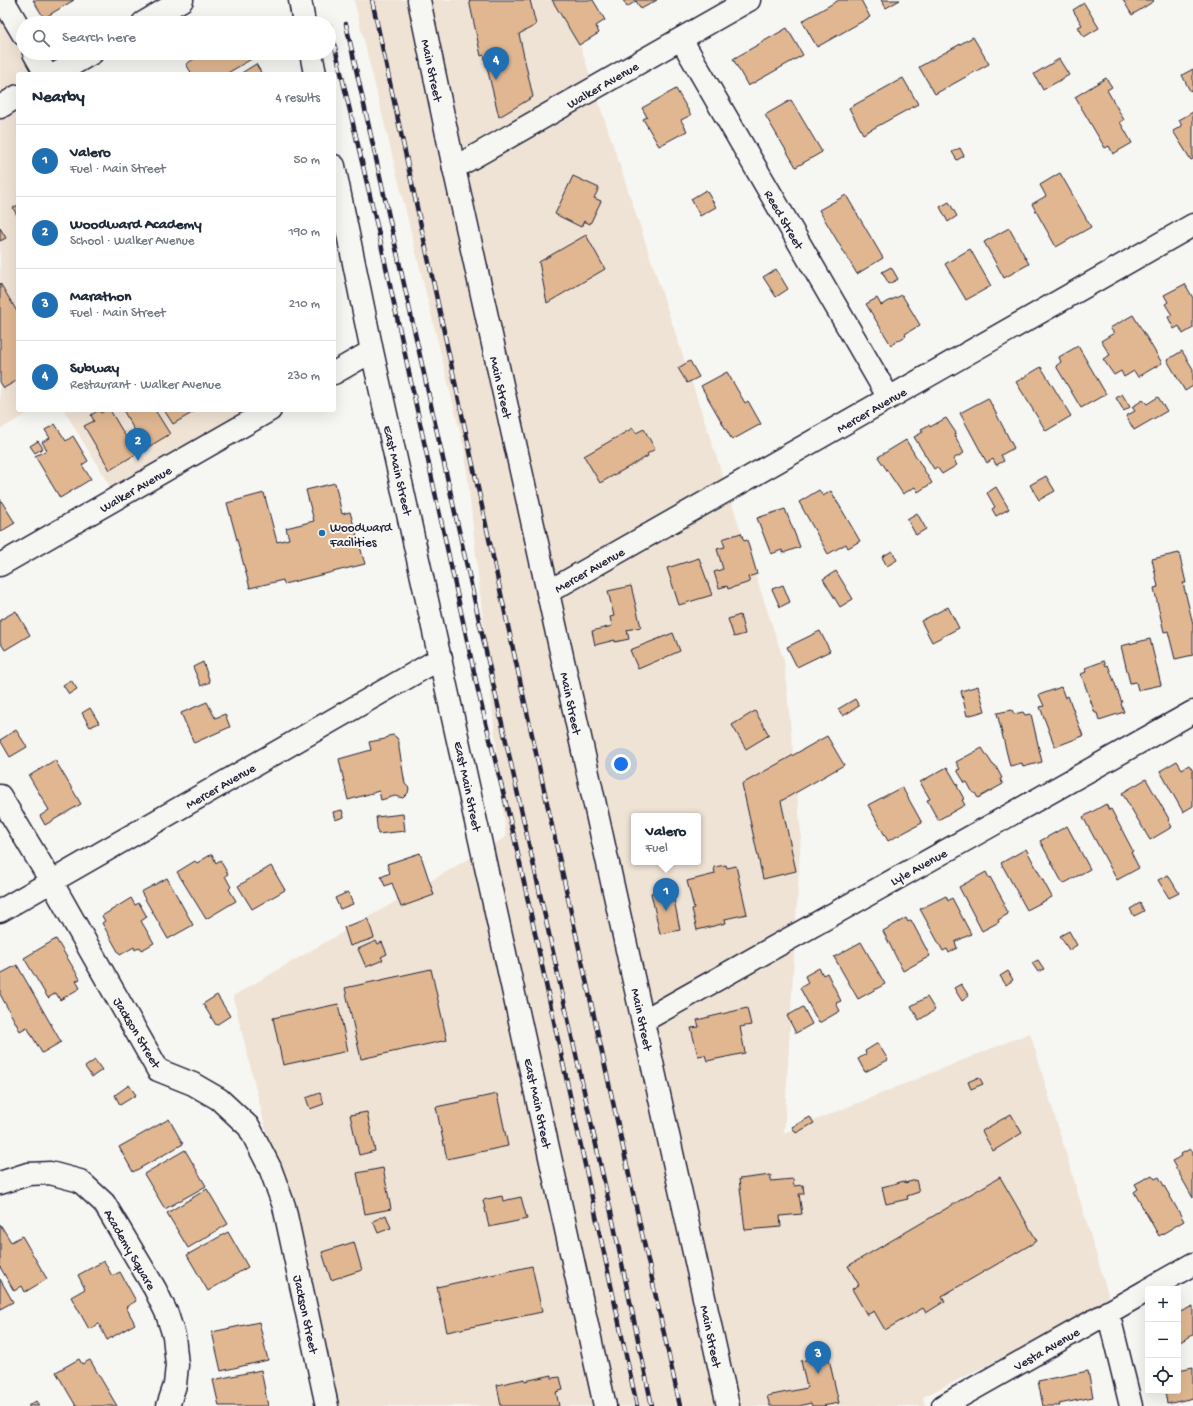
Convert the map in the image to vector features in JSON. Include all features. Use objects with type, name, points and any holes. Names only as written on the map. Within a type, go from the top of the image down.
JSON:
[{"type":"street","points":[[3,0],[16,22]]},
{"type":"street","points":[[155,16],[182,0]]},
{"type":"street","points":[[300,0],[303,16]]},
{"type":"street","name":"Main Street","points":[[419,0],[454,168],[728,1406]]},
{"type":"street","name":"Walker Avenue","points":[[454,168],[750,0]]},
{"type":"street","name":"Reed Street","points":[[681,39],[889,398]]},
{"type":"street","points":[[38,60],[45,72]]},
{"type":"street","points":[[59,72],[80,60]]},
{"type":"street","points":[[312,60],[315,72]]},
{"type":"street","points":[[0,107],[16,97]]},
{"type":"street","name":"East Main Street","points":[[336,176],[372,351],[605,1406]]},
{"type":"street","name":"Mercer Avenue","points":[[548,592],[1193,225]]},
{"type":"street","points":[[336,372],[372,351]]},
{"type":"street","name":"Walker Avenue","points":[[0,565],[243,417],[262,412]]},
{"type":"street","name":"Mercer Avenue","points":[[0,911],[440,658]]},
{"type":"street","name":"Lyle Avenue","points":[[643,1020],[1193,712]]},
{"type":"street","name":"Jackson Street","points":[[0,796],[51,881],[158,1070],[193,1084],[219,1099],[249,1128],[270,1168],[284,1206],[327,1406]]},
{"type":"street","name":"Academy Square","points":[[0,1183],[28,1174],[50,1173],[80,1181],[104,1203],[156,1289],[170,1321],[174,1336],[177,1365],[175,1385],[168,1406]]},
{"type":"street","name":"Vesta Avenue","points":[[1154,1286],[1193,1264]]},
{"type":"street","name":"Vesta Avenue","points":[[944,1406],[1145,1291]]},
{"type":"street","points":[[1108,1312],[1131,1406]]},
{"type":"shaded area","points":[[0,0],[16,24],[16,60],[38,60],[45,72],[16,72],[16,412],[30,412],[0,429]]},
{"type":"shaded area","points":[[354,0],[565,0],[784,661],[801,833],[784,1133],[1030,1033],[1111,1304],[923,1397],[925,1406],[334,1406],[233,996],[506,837],[465,452]]},
{"type":"shaded area","points":[[65,412],[240,412],[247,424],[117,498]]},
{"type":"building","points":[[33,0],[74,0],[47,16],[43,16]]},
{"type":"building","points":[[469,0],[530,0],[536,25],[519,34],[533,97],[499,117],[484,55],[481,56]]},
{"type":"building","points":[[552,0],[593,0],[605,20],[596,26],[599,33],[579,45]]},
{"type":"building","points":[[623,0],[657,0],[641,9],[636,1],[627,7]]},
{"type":"building","points":[[839,0],[861,0],[870,17],[817,47],[802,21]]},
{"type":"building","points":[[881,0],[900,0],[886,8]]},
{"type":"building","points":[[1123,0],[1153,0],[1154,1],[1132,15]]},
{"type":"building","points":[[1084,3],[1099,28],[1084,37],[1078,27],[1082,25],[1073,10]]},
{"type":"building","points":[[787,28],[803,55],[748,86],[733,59]]},
{"type":"building","points":[[973,37],[989,64],[935,94],[919,67]]},
{"type":"building","points":[[1059,59],[1069,75],[1043,90],[1034,74]]},
{"type":"building","points":[[193,60],[250,60],[229,72],[191,72],[186,64]]},
{"type":"building","points":[[256,64],[261,72],[243,72]]},
{"type":"building","points":[[1193,69],[1193,89],[1190,91],[1182,75]]},
{"type":"building","points":[[903,78],[918,104],[863,134],[849,108]]},
{"type":"building","points":[[1106,78],[1112,87],[1107,90],[1124,120],[1120,122],[1132,143],[1113,154],[1109,146],[1105,148],[1075,97]]},
{"type":"building","points":[[676,89],[691,115],[681,120],[687,131],[659,146],[643,119],[647,117],[642,108]]},
{"type":"building","points":[[791,100],[822,152],[796,167],[765,115]]},
{"type":"building","points":[[1193,112],[1193,159],[1191,160],[1173,131],[1182,126],[1179,120]]},
{"type":"building","points":[[960,148],[964,156],[957,160],[952,152]]},
{"type":"building","points":[[1060,173],[1091,227],[1056,247],[1032,204],[1046,196],[1040,185]]},
{"type":"building","points":[[573,176],[599,188],[594,198],[601,201],[590,224],[584,221],[581,227],[555,214]]},
{"type":"building","points":[[706,190],[716,207],[700,216],[691,199]]},
{"type":"building","points":[[846,195],[883,258],[857,274],[819,210]]},
{"type":"building","points":[[949,202],[957,216],[948,222],[940,207]]},
{"type":"building","points":[[16,206],[16,213],[13,208]]},
{"type":"building","points":[[0,228],[6,238],[0,241]]},
{"type":"building","points":[[1009,228],[1029,264],[1004,278],[984,242]]},
{"type":"building","points":[[586,235],[605,269],[547,303],[539,262]]},
{"type":"building","points":[[970,249],[991,286],[966,300],[945,264]]},
{"type":"building","points":[[891,267],[898,279],[889,284],[882,272]]},
{"type":"building","points":[[776,269],[788,289],[776,297],[763,277]]},
{"type":"building","points":[[0,283],[16,310],[16,381],[4,388],[0,382]]},
{"type":"building","points":[[1185,284],[1193,298],[1193,328],[1183,334],[1179,326],[1174,329],[1168,317],[1172,315],[1165,304],[1168,302],[1164,295]]},
{"type":"building","points":[[902,295],[920,325],[891,345],[866,304],[877,298],[881,305]]},
{"type":"building","points":[[1133,315],[1162,363],[1138,377],[1134,371],[1124,377],[1121,371],[1114,375],[1103,359],[1110,355],[1101,341],[1114,333],[1110,328]]},
{"type":"building","points":[[1078,346],[1106,394],[1081,408],[1056,366],[1061,362],[1059,357]]},
{"type":"building","points":[[1182,351],[1193,369],[1193,386],[1185,391],[1167,360]]},
{"type":"building","points":[[690,361],[699,377],[687,383],[678,368]]},
{"type":"building","points":[[1041,367],[1071,416],[1046,431],[1016,382]]},
{"type":"building","points":[[727,372],[745,403],[748,401],[761,424],[732,440],[701,386]]},
{"type":"building","points":[[1122,394],[1130,407],[1124,411],[1116,398]]},
{"type":"building","points":[[1158,397],[1167,411],[1134,430],[1126,416],[1135,411],[1132,407],[1143,400],[1147,404]]},
{"type":"building","points":[[988,398],[1014,448],[1001,455],[1004,461],[996,465],[993,459],[987,463],[960,413]]},
{"type":"building","points":[[96,412],[111,412],[136,454],[110,470],[84,426],[94,421],[91,415]]},
{"type":"building","points":[[124,412],[156,412],[170,434],[145,449]]},
{"type":"building","points":[[165,412],[194,412],[173,424]]},
{"type":"building","points":[[946,418],[956,433],[954,434],[964,453],[953,459],[957,465],[942,474],[937,467],[934,469],[914,437],[923,432],[921,429],[929,425],[930,427]]},
{"type":"building","points":[[55,424],[66,441],[73,436],[88,461],[82,465],[91,479],[60,498],[35,456],[47,450],[42,442],[50,438],[45,430]]},
{"type":"building","points":[[633,428],[636,433],[644,429],[655,449],[647,454],[648,456],[600,483],[584,456]]},
{"type":"building","points":[[906,440],[932,483],[918,492],[915,487],[903,494],[878,457]]},
{"type":"building","points":[[38,441],[43,448],[35,453],[30,446]]},
{"type":"building","points":[[1046,476],[1055,491],[1039,500],[1030,485]]},
{"type":"building","name":"Woodward Facilities","points":[[335,483],[342,514],[350,512],[365,564],[284,584],[283,580],[250,588],[227,503],[264,493],[277,542],[289,539],[286,528],[314,521],[306,490]]},
{"type":"building","points":[[996,487],[1009,509],[996,516],[992,509],[995,507],[987,493]]},
{"type":"building","points":[[819,490],[823,496],[831,491],[860,541],[848,548],[846,544],[828,554],[799,502]]},
{"type":"building","points":[[0,499],[15,523],[0,532]]},
{"type":"building","points":[[785,509],[800,547],[783,553],[782,550],[771,554],[757,518]]},
{"type":"building","points":[[917,513],[926,529],[916,535],[907,519]]},
{"type":"building","points":[[741,533],[744,541],[747,540],[757,574],[748,577],[750,582],[728,589],[727,586],[719,588],[714,572],[723,569],[717,549],[725,547],[722,539]]},
{"type":"building","points":[[892,551],[897,560],[887,566],[882,557]]},
{"type":"building","points":[[1179,553],[1186,583],[1183,583],[1193,624],[1193,655],[1175,659],[1168,631],[1164,632],[1154,588],[1158,587],[1152,559]]},
{"type":"building","points":[[699,558],[712,595],[679,605],[667,568]]},
{"type":"building","points":[[836,571],[853,599],[840,607],[823,579]]},
{"type":"building","points":[[783,585],[790,602],[780,607],[772,589]]},
{"type":"building","points":[[631,586],[641,627],[627,630],[629,639],[615,642],[615,640],[595,645],[592,631],[612,626],[610,617],[614,616],[608,591]]},
{"type":"building","points":[[948,607],[959,628],[932,642],[921,621]]},
{"type":"building","points":[[16,611],[30,635],[5,650],[0,642],[0,620]]},
{"type":"building","points":[[740,615],[745,634],[734,637],[728,619]]},
{"type":"building","points":[[820,631],[830,651],[797,667],[787,647]]},
{"type":"building","points":[[673,633],[680,651],[638,669],[630,650]]},
{"type":"building","points":[[1150,639],[1161,685],[1138,690],[1136,682],[1130,683],[1121,646]]},
{"type":"building","points":[[1104,661],[1106,666],[1108,665],[1124,712],[1099,720],[1081,674],[1086,672],[1085,668]]},
{"type":"building","points":[[203,662],[210,682],[201,686],[193,667]]},
{"type":"building","points":[[71,680],[77,689],[69,694],[63,685]]},
{"type":"building","points":[[978,686],[985,711],[967,716],[961,691]]},
{"type":"building","points":[[1061,687],[1065,698],[1068,696],[1083,736],[1055,747],[1040,707],[1044,706],[1039,695]]},
{"type":"building","points":[[855,699],[859,706],[843,716],[838,709]]},
{"type":"building","points":[[207,702],[215,718],[225,714],[230,727],[194,743],[181,713]]},
{"type":"building","points":[[90,708],[99,723],[90,727],[82,713]]},
{"type":"building","points":[[1012,710],[1014,714],[1023,712],[1025,715],[1031,714],[1042,762],[1023,767],[1022,763],[1010,766],[997,713]]},
{"type":"building","points":[[755,711],[769,735],[746,749],[732,725]]},
{"type":"building","points":[[16,730],[27,747],[10,757],[0,740]]},
{"type":"building","points":[[393,735],[399,742],[405,784],[409,788],[408,793],[403,798],[395,796],[381,800],[379,791],[348,800],[339,759],[371,750],[369,742],[385,739],[388,736]]},
{"type":"building","points":[[827,736],[844,765],[781,801],[796,871],[763,879],[742,784]]},
{"type":"building","points":[[982,748],[993,765],[995,765],[1002,778],[1000,779],[1003,784],[978,798],[975,793],[973,793],[967,782],[965,783],[957,770],[960,769],[956,762]]},
{"type":"building","points":[[55,760],[81,804],[45,825],[40,816],[49,810],[29,776]]},
{"type":"building","points":[[1177,761],[1182,769],[1189,765],[1193,771],[1193,806],[1183,812],[1160,771]]},
{"type":"building","points":[[947,767],[958,786],[965,805],[938,820],[927,800],[930,799],[920,782]]},
{"type":"building","points":[[1146,779],[1172,827],[1150,840],[1122,793]]},
{"type":"building","points":[[902,787],[922,823],[888,841],[868,805]]},
{"type":"building","points":[[1106,804],[1109,810],[1111,809],[1133,851],[1131,852],[1139,868],[1117,880],[1083,817]]},
{"type":"building","points":[[342,810],[344,817],[335,820],[333,812]]},
{"type":"building","points":[[403,814],[405,831],[378,834],[376,817]]},
{"type":"building","points":[[1067,826],[1090,869],[1063,884],[1040,841]]},
{"type":"building","points":[[1026,849],[1052,897],[1027,910],[1001,863]]},
{"type":"building","points":[[420,853],[434,895],[401,907],[392,883],[385,886],[381,877],[390,873],[387,864]]},
{"type":"building","points":[[212,854],[216,863],[220,860],[228,874],[225,876],[231,887],[229,889],[236,901],[206,919],[177,872],[195,861],[197,863]]},
{"type":"building","points":[[726,865],[727,868],[736,866],[747,914],[725,919],[726,923],[697,930],[692,909],[694,908],[687,881],[715,874],[714,867]]},
{"type":"building","points":[[271,866],[285,890],[252,909],[238,886]]},
{"type":"building","points":[[986,872],[1005,904],[1003,905],[1008,914],[998,920],[999,922],[982,931],[959,887]]},
{"type":"building","points":[[1168,875],[1179,893],[1169,898],[1158,880]]},
{"type":"building","points":[[167,878],[193,925],[168,939],[141,892]]},
{"type":"building","points":[[672,889],[680,930],[660,934],[651,893]]},
{"type":"building","points":[[348,892],[353,904],[340,909],[335,898]]},
{"type":"building","points":[[946,896],[948,901],[952,898],[971,934],[955,942],[957,948],[949,953],[947,949],[943,951],[920,909]]},
{"type":"building","points":[[131,898],[135,905],[139,903],[147,917],[141,921],[154,943],[142,950],[140,947],[135,950],[134,947],[120,955],[102,923],[105,921],[102,916]]},
{"type":"building","points":[[1140,903],[1144,911],[1134,916],[1130,909]]},
{"type":"building","points":[[906,918],[908,922],[911,920],[930,956],[903,971],[883,931]]},
{"type":"building","points":[[368,919],[374,938],[350,946],[344,927]]},
{"type":"building","points":[[1069,931],[1077,945],[1069,950],[1060,936]]},
{"type":"building","points":[[56,939],[80,979],[76,981],[80,988],[60,1000],[56,993],[48,998],[24,958]]},
{"type":"building","points":[[376,941],[378,944],[382,942],[387,954],[381,957],[383,960],[366,967],[358,949]]},
{"type":"building","points":[[861,942],[885,984],[858,999],[834,957]]},
{"type":"building","points":[[1038,960],[1044,969],[1038,972],[1032,963]]},
{"type":"building","points":[[17,965],[61,1042],[42,1053],[27,1027],[20,1031],[0,994],[0,974]]},
{"type":"building","points":[[819,968],[823,975],[827,973],[841,1001],[836,1003],[840,1011],[819,1023],[800,988],[808,983],[805,976]]},
{"type":"building","points":[[431,969],[447,1040],[361,1059],[345,988]]},
{"type":"building","points":[[1008,971],[1013,980],[1006,985],[1000,976]]},
{"type":"building","points":[[961,984],[969,996],[962,1001],[954,988]]},
{"type":"building","points":[[217,995],[230,1016],[216,1025],[203,1004]]},
{"type":"building","points":[[927,997],[935,1010],[919,1020],[911,1006]]},
{"type":"building","points":[[338,1004],[348,1051],[283,1065],[273,1018]]},
{"type":"building","points":[[803,1007],[812,1024],[796,1033],[787,1016]]},
{"type":"building","points":[[747,1008],[751,1025],[740,1027],[745,1053],[707,1061],[705,1055],[698,1056],[691,1028],[699,1027],[697,1020]]},
{"type":"building","points":[[878,1043],[888,1060],[865,1072],[858,1059],[866,1054],[865,1051]]},
{"type":"building","points":[[95,1060],[102,1070],[92,1077],[85,1067]]},
{"type":"building","points":[[979,1077],[983,1084],[971,1089],[968,1082]]},
{"type":"building","points":[[129,1085],[136,1095],[120,1105],[115,1095]]},
{"type":"building","points":[[320,1093],[324,1104],[310,1109],[306,1098]]},
{"type":"building","points":[[497,1094],[508,1146],[447,1159],[436,1107]]},
{"type":"building","points":[[367,1112],[375,1151],[359,1155],[350,1115]]},
{"type":"building","points":[[1011,1114],[1022,1133],[993,1151],[982,1131]]},
{"type":"building","points":[[810,1117],[814,1123],[796,1133],[792,1127]]},
{"type":"building","points":[[169,1119],[183,1144],[133,1172],[119,1147]]},
{"type":"building","points":[[1190,1149],[1193,1151],[1193,1198],[1172,1161],[1182,1156],[1181,1154]]},
{"type":"building","points":[[185,1150],[206,1186],[165,1209],[144,1174]]},
{"type":"building","points":[[383,1168],[391,1209],[365,1214],[357,1173]]},
{"type":"building","points":[[771,1175],[771,1181],[793,1179],[794,1186],[803,1185],[804,1194],[799,1194],[802,1214],[780,1216],[781,1227],[745,1230],[739,1179]]},
{"type":"building","points":[[1152,1175],[1155,1179],[1159,1177],[1184,1221],[1159,1236],[1134,1192],[1138,1189],[1135,1184]]},
{"type":"building","points":[[1000,1177],[1037,1241],[942,1296],[945,1301],[926,1313],[923,1308],[885,1330],[874,1311],[867,1315],[852,1289],[859,1285],[848,1266]]},
{"type":"building","points":[[916,1180],[919,1192],[907,1196],[908,1199],[886,1204],[882,1187],[904,1181],[905,1183]]},
{"type":"building","points":[[207,1189],[228,1224],[188,1248],[167,1213]]},
{"type":"building","points":[[502,1196],[503,1201],[521,1197],[527,1219],[489,1227],[483,1200]]},
{"type":"building","points":[[386,1215],[391,1228],[378,1233],[373,1221]]},
{"type":"building","points":[[0,1224],[11,1242],[22,1236],[47,1279],[25,1292],[22,1286],[14,1291],[0,1267]]},
{"type":"building","points":[[228,1232],[248,1267],[208,1291],[187,1255]]},
{"type":"building","points":[[354,1242],[362,1270],[331,1280],[322,1252]]},
{"type":"building","points":[[104,1261],[112,1276],[120,1272],[136,1301],[126,1307],[135,1324],[107,1340],[99,1324],[89,1329],[71,1297],[85,1289],[78,1275]]},
{"type":"building","points":[[532,1266],[542,1312],[447,1332],[437,1287]]},
{"type":"building","points":[[0,1279],[13,1302],[0,1309]]},
{"type":"building","points":[[1193,1306],[1193,1335],[1181,1341],[1181,1322],[1181,1312]]},
{"type":"building","points":[[259,1322],[268,1360],[221,1371],[212,1332]]},
{"type":"building","points":[[828,1355],[839,1403],[823,1406],[812,1406],[811,1403],[799,1406],[770,1406],[767,1396],[807,1388],[801,1361]]},
{"type":"building","points":[[79,1359],[82,1364],[90,1360],[117,1406],[76,1406],[56,1372]]},
{"type":"building","points":[[1193,1367],[1193,1398],[1167,1404],[1165,1394],[1181,1394],[1181,1369]]},
{"type":"building","points":[[261,1370],[268,1406],[219,1406],[213,1380]]},
{"type":"building","points":[[1088,1371],[1093,1397],[1059,1404],[1060,1406],[1043,1406],[1038,1381]]},
{"type":"building","points":[[552,1375],[552,1378],[560,1377],[563,1390],[556,1392],[559,1406],[501,1406],[497,1385]]},
{"type":"building","points":[[36,1401],[39,1406],[28,1406]]},
{"type":"railway","points":[[372,0],[680,1406]]},
{"type":"railway","points":[[346,24],[613,1221],[652,1406]]},
{"type":"railway","points":[[336,52],[378,230],[479,695],[514,836],[637,1406]]},
{"type":"place","name":"Subway","points":[[496,80]]},
{"type":"place","name":"Woodward Academy","points":[[138,461]]},
{"type":"place","name":"Woodward Facilities","points":[[322,533]]},
{"type":"place","name":"Valero","points":[[666,911]]},
{"type":"place","name":"Marathon","points":[[818,1374]]}]
